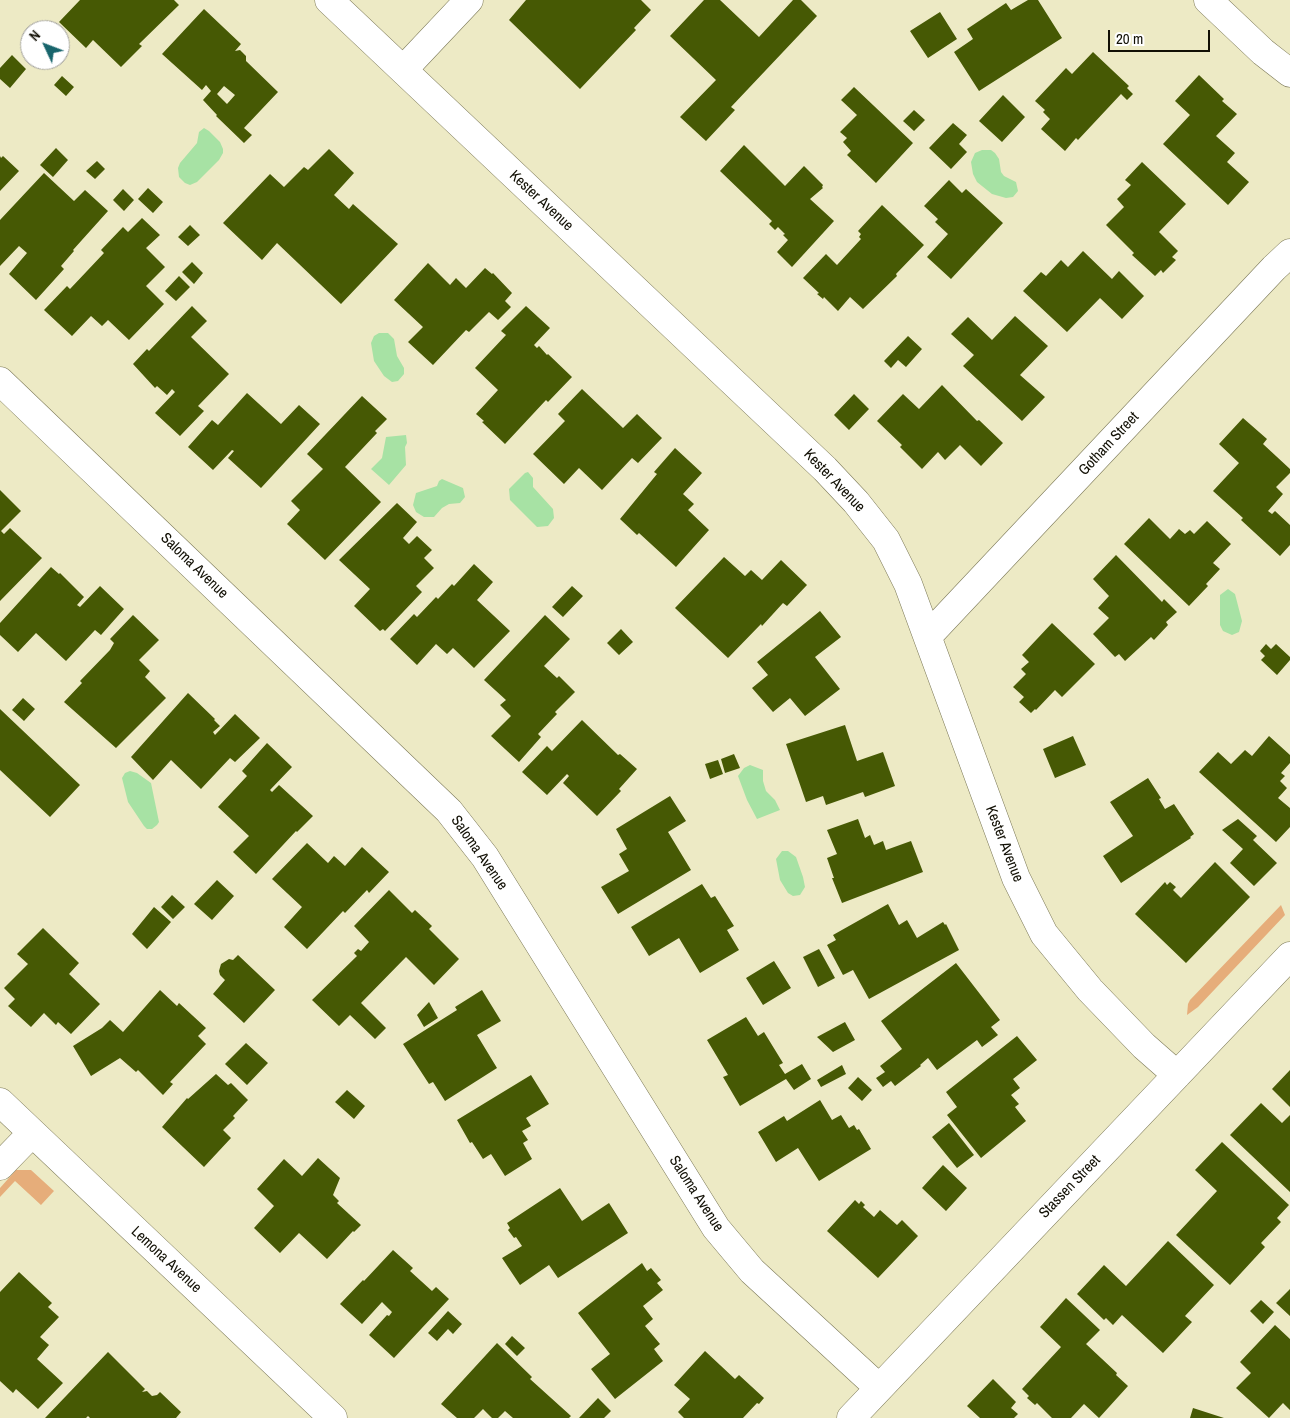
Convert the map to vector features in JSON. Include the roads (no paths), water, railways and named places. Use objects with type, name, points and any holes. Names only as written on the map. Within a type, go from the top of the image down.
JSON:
[{"type":"street","name":"Kester Avenue","points":[[329,0],[825,470],[856,502],[886,540],[908,584],[1016,878],[1044,934],[1090,990],[1144,1046],[1176,1075]]},
{"type":"street","points":[[403,70],[469,0]]},
{"type":"street","points":[[1208,0],[1263,52],[1290,73]]},
{"type":"street","name":"Gotham Street","points":[[928,636],[1290,253]]},
{"type":"street","name":"Saloma Avenue","points":[[0,381],[449,811],[485,857],[716,1228],[752,1272],[879,1388]]},
{"type":"street","name":"Stassen Street","points":[[851,1418],[1290,956]]},
{"type":"street","name":"Lemona Avenue","points":[[0,1102],[332,1418]]},
{"type":"street","points":[[0,1166],[32,1133]]}]
